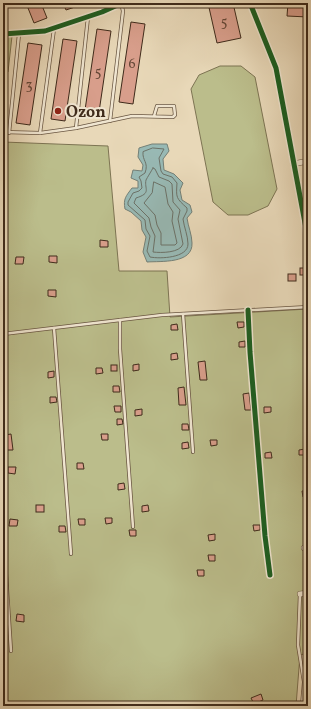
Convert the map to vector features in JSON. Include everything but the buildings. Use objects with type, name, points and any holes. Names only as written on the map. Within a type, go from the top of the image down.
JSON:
[{"type":"street","points":[[3,34],[39,32],[88,17],[121,3]]},
{"type":"street","points":[[250,3],[276,68],[308,239]]},
{"type":"street","points":[[293,164],[308,161]]},
{"type":"street","points":[[248,310],[262,505],[270,575]]},
{"type":"street","points":[[300,594],[308,593]]},
{"type":"lane","points":[[110,121],[124,11],[121,3]]},
{"type":"lane","points":[[76,128],[88,17]]},
{"type":"lane","points":[[40,133],[54,28]]},
{"type":"lane","points":[[9,133],[19,33]]},
{"type":"lane","points":[[3,132],[40,133],[76,128],[132,116],[154,116],[174,116],[174,106],[157,106],[154,116]]},
{"type":"lane","points":[[3,334],[183,314],[308,307]]},
{"type":"lane","points":[[183,314],[194,452]]},
{"type":"lane","points":[[120,320],[120,349],[133,527]]},
{"type":"lane","points":[[54,328],[71,554]]},
{"type":"lane","points":[[3,527],[11,651]]},
{"type":"lane","points":[[300,594],[298,645],[304,682],[302,706]]},
{"type":"green space","points":[[12,36],[8,72],[3,72],[3,37]]},
{"type":"green space","points":[[220,66],[241,66],[255,77],[277,189],[268,206],[248,215],[228,215],[213,202],[191,89],[199,75]]},
{"type":"green space","points":[[3,142],[108,146],[119,271],[167,271],[170,317],[308,309],[308,653],[300,655],[296,706],[3,706]]},
{"type":"water","points":[[152,144],[167,144],[169,151],[163,159],[164,170],[174,174],[183,183],[180,190],[182,200],[190,205],[192,212],[187,218],[192,240],[191,250],[187,255],[175,260],[147,262],[143,252],[146,237],[142,230],[141,221],[125,209],[124,203],[127,196],[132,188],[138,188],[138,181],[131,178],[133,170],[142,171],[143,165],[138,157],[139,148]]},
{"type":"cycle path","points":[[3,34],[45,31],[102,12],[122,3]]},
{"type":"cycle path","points":[[250,3],[276,68],[308,239]]},
{"type":"cycle path","points":[[248,310],[265,536],[270,575]]},
{"type":"place","name":"Ozon","points":[[58,111]]}]
